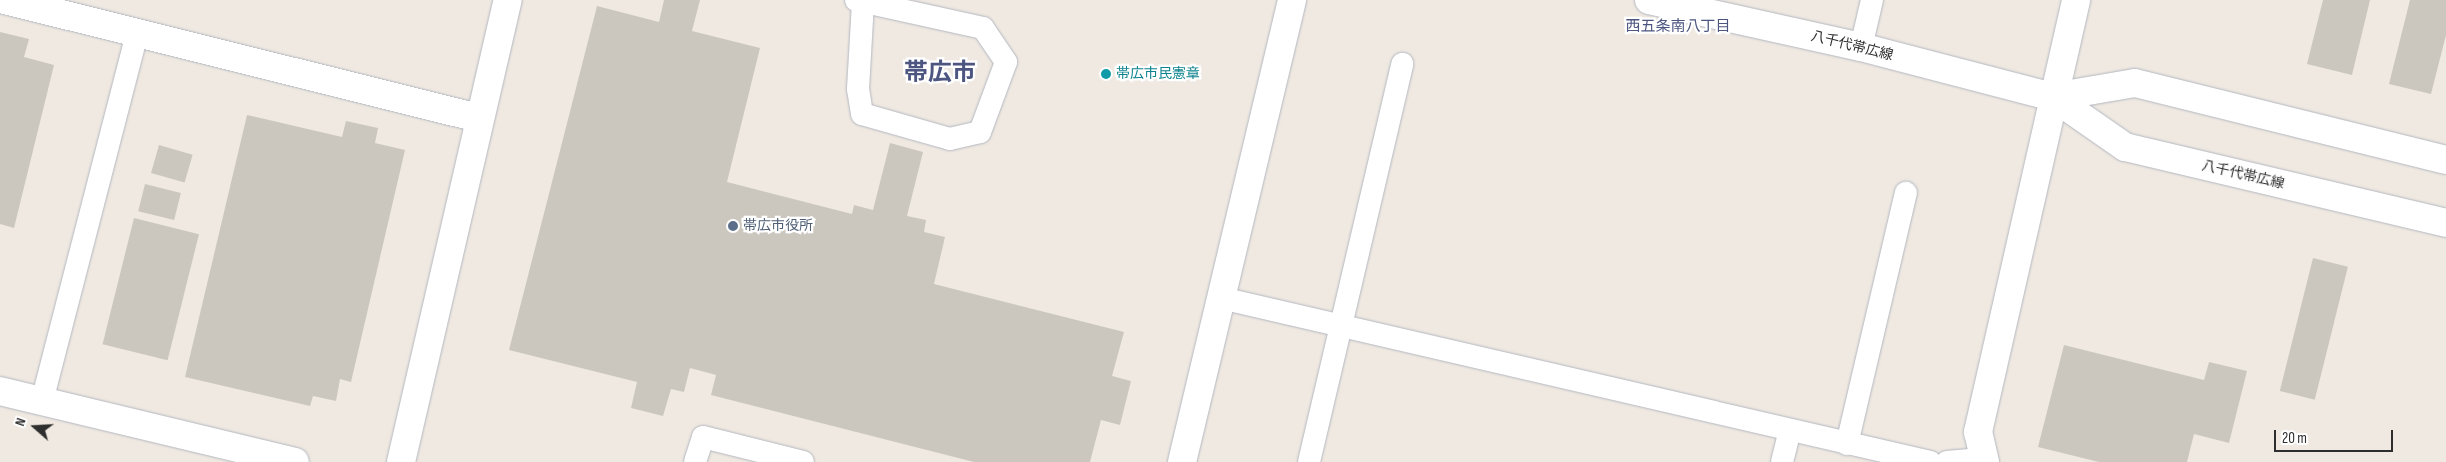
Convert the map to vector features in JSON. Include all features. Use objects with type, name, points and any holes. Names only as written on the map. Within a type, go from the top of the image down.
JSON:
[{"type":"street","points":[[5,0],[480,118]]},
{"type":"street","points":[[400,462],[508,0]]},
{"type":"street","points":[[1182,462],[1292,0]]},
{"type":"street","name":"八千代帯広線","points":[[1649,0],[1861,47],[2053,97],[2125,146],[2446,223]]},
{"type":"street","points":[[1984,460],[1978,432],[2076,0]]},
{"type":"street","name":"八千代帯広線","points":[[2053,97],[2135,83],[2446,160]]},
{"type":"street","points":[[0,391],[295,462]]},
{"type":"lane","points":[[1861,47],[1872,0]]},
{"type":"lane","points":[[859,1],[983,28],[1006,62],[980,132],[950,139],[862,114],[858,89],[859,1]]},
{"type":"lane","points":[[42,401],[137,33]]},
{"type":"lane","points":[[1309,462],[1402,64]]},
{"type":"lane","points":[[1847,444],[1906,193]]},
{"type":"lane","points":[[1221,298],[1342,324],[1930,462]]},
{"type":"lane","points":[[1782,462],[1790,430]]},
{"type":"lane","points":[[695,462],[703,438],[802,462]]},
{"type":"lane","points":[[1947,462],[1984,460]]},
{"type":"building","name":"帯広市役所","points":[[664,0],[700,0],[692,31],[760,48],[727,182],[852,214],[854,205],[873,210],[890,143],[923,152],[907,216],[926,220],[924,232],[945,237],[934,284],[1124,332],[1112,376],[1131,381],[1120,425],[1101,420],[1090,462],[974,462],[711,395],[716,375],[690,368],[684,392],[671,389],[663,416],[631,408],[637,382],[509,350],[597,6],[659,22]]},
{"type":"building","points":[[2323,0],[2370,0],[2352,75],[2307,64]]},
{"type":"building","points":[[2410,0],[2446,0],[2446,35],[2431,94],[2389,84]]},
{"type":"building","points":[[0,32],[29,39],[24,57],[54,65],[14,228],[0,224]]},
{"type":"building","points":[[247,115],[342,137],[346,121],[378,128],[375,143],[405,150],[351,382],[340,379],[336,401],[313,396],[310,406],[185,377]]},
{"type":"building","points":[[159,145],[193,155],[185,183],[151,173]]},
{"type":"building","points":[[145,184],[181,193],[174,220],[138,211]]},
{"type":"building","points":[[134,218],[199,234],[168,360],[103,344]]},
{"type":"building","points":[[2313,258],[2348,267],[2315,400],[2280,391]]},
{"type":"building","points":[[2064,345],[2204,380],[2209,362],[2247,371],[2229,443],[2194,434],[2187,462],[2099,462],[2038,447]]},
{"type":"place","name":"帯広市民憲章","points":[[1106,74]]},
{"type":"place","name":"帯広市役所","points":[[733,226]]},
{"type":"district","name":"西五条南八丁目","points":[[1678,27]]},
{"type":"district","name":"帯広市","points":[[940,73]]}]
